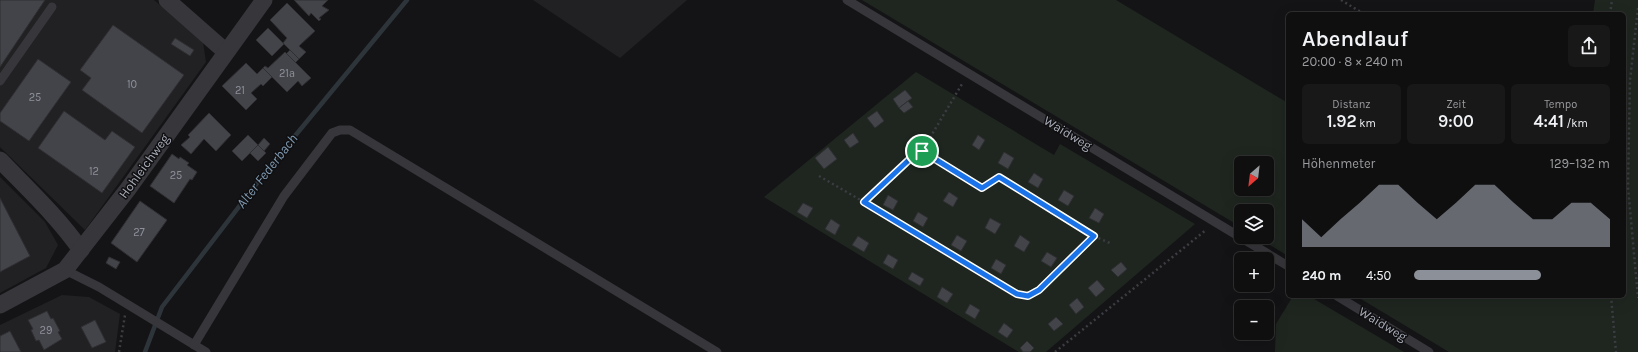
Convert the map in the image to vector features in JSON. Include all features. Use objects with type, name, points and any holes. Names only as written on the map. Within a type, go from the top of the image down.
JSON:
[{"type":"street","points":[[167,0],[226,52]]},
{"type":"street","name":"Hohleichweg","points":[[0,305],[65,270],[128,189],[264,0]]},
{"type":"street","points":[[0,160],[52,213],[68,231],[81,250]]},
{"type":"lane","name":"Waidweg","points":[[847,0],[1286,265]]},
{"type":"lane","points":[[0,81],[52,7]]},
{"type":"lane","points":[[194,345],[284,196],[332,133],[340,130],[350,130],[717,352]]},
{"type":"lane","points":[[65,270],[99,287],[206,352]]},
{"type":"lane","name":"Waidweg","points":[[1340,298],[1429,352]]},
{"type":"path","points":[[1341,0],[1361,12]]},
{"type":"path","points":[[1610,12],[1612,0]]},
{"type":"path","points":[[1638,8],[1630,80],[1628,146],[1628,187],[1638,298]]},
{"type":"path","points":[[864,202],[912,157],[922,151],[968,73]]},
{"type":"path","points":[[922,151],[982,188],[999,177],[1094,236],[1112,244]]},
{"type":"path","points":[[819,176],[1017,294],[1028,296],[1039,290],[1094,236]]},
{"type":"path","points":[[1055,352],[1215,222]]},
{"type":"path","points":[[1611,298],[1616,352]]},
{"type":"path","points":[[119,352],[124,318],[132,307]]},
{"type":"shaded area","points":[[0,0],[154,0],[203,42],[206,62],[85,230],[0,147]]},
{"type":"shaded area","points":[[533,0],[687,0],[620,58]]},
{"type":"shaded area","points":[[862,0],[1116,0],[1286,102],[1286,255],[1268,244],[1274,244],[1274,204],[1234,204],[1234,223]]},
{"type":"shaded area","points":[[1595,0],[1638,0],[1638,352],[1449,352],[1359,298],[1626,298],[1626,12],[1593,12]]},
{"type":"shaded area","points":[[916,72],[1054,155],[1060,144],[1195,224],[1046,352],[1019,352],[764,197]]},
{"type":"shaded area","points":[[0,177],[45,222],[58,245],[46,268],[0,293]]},
{"type":"shaded area","points":[[62,295],[89,297],[120,314],[115,352],[0,352],[0,325]]},
{"type":"shaded area","points":[[1292,298],[1312,298],[1404,352],[1275,352],[1276,324]]},
{"type":"building","points":[[0,0],[45,0],[0,67]]},
{"type":"building","points":[[294,0],[328,0],[322,6],[329,10],[319,18],[321,19],[319,21],[311,13],[309,16]]},
{"type":"building","points":[[287,3],[315,31],[299,46],[306,52],[299,59],[283,43],[287,38],[270,20]]},
{"type":"building","points":[[113,25],[184,75],[142,133],[82,90],[91,78],[80,70]]},
{"type":"building","points":[[268,28],[284,44],[272,56],[256,40]]},
{"type":"building","points":[[175,38],[194,50],[190,56],[171,44]]},
{"type":"building","points":[[290,50],[299,59],[295,63],[286,54]]},
{"type":"building","points":[[285,52],[311,78],[302,86],[298,81],[287,92],[263,68],[265,66],[268,68]]},
{"type":"building","points":[[38,59],[71,82],[29,141],[0,121],[0,113]]},
{"type":"building","points":[[246,63],[257,74],[263,68],[272,77],[263,86],[261,84],[251,93],[257,99],[246,110],[222,86]]},
{"type":"building","points":[[905,90],[912,98],[899,108],[893,99]]},
{"type":"building","points":[[908,101],[913,107],[904,113],[899,108]]},
{"type":"building","points":[[64,111],[105,140],[112,131],[135,147],[102,193],[38,148]]},
{"type":"building","points":[[877,111],[884,121],[875,128],[867,118]]},
{"type":"building","points":[[209,113],[231,135],[216,151],[204,139],[191,154],[181,145],[190,137],[188,135]]},
{"type":"building","points":[[853,133],[859,142],[850,148],[844,140]]},
{"type":"building","points":[[248,135],[258,145],[242,161],[232,151]]},
{"type":"building","points":[[978,135],[985,140],[979,150],[972,145]]},
{"type":"building","points":[[264,138],[270,144],[264,151],[258,145]]},
{"type":"building","points":[[258,145],[266,153],[258,161],[250,153]]},
{"type":"building","points":[[828,147],[837,159],[824,169],[815,158]]},
{"type":"building","points":[[1004,152],[1014,158],[1008,169],[998,163]]},
{"type":"building","points":[[172,154],[189,163],[187,165],[197,172],[192,180],[190,179],[174,203],[150,186]]},
{"type":"building","points":[[1034,173],[1043,179],[1038,188],[1028,182]]},
{"type":"building","points":[[1064,190],[1074,196],[1068,206],[1058,200]]},
{"type":"building","points":[[949,192],[958,198],[953,207],[943,201]]},
{"type":"building","points":[[888,195],[898,201],[893,210],[883,205]]},
{"type":"building","points":[[0,198],[30,256],[0,272]]},
{"type":"building","points":[[140,201],[167,220],[137,262],[111,243]]},
{"type":"building","points":[[803,203],[813,208],[807,218],[797,212]]},
{"type":"building","points":[[1095,208],[1104,214],[1099,223],[1089,218]]},
{"type":"building","points":[[918,212],[928,218],[923,227],[913,221]]},
{"type":"building","points":[[990,218],[1001,224],[995,234],[985,228]]},
{"type":"building","points":[[831,219],[840,225],[835,235],[825,229]]},
{"type":"building","points":[[957,235],[967,241],[961,251],[951,245]]},
{"type":"building","points":[[1020,235],[1030,242],[1024,252],[1014,246]]},
{"type":"building","points":[[858,236],[869,243],[864,252],[852,245]]},
{"type":"building","points":[[1047,252],[1057,258],[1051,267],[1041,261]]},
{"type":"building","points":[[888,254],[898,260],[893,269],[883,263]]},
{"type":"building","points":[[109,257],[120,262],[116,269],[106,263]]},
{"type":"building","points":[[996,259],[1006,265],[1001,274],[991,268]]},
{"type":"building","points":[[1121,262],[1127,269],[1118,277],[1111,270]]},
{"type":"building","points":[[912,272],[924,279],[920,286],[908,279]]},
{"type":"building","points":[[1097,280],[1105,289],[1096,297],[1088,288]]},
{"type":"building","points":[[942,287],[953,294],[947,303],[937,297]]},
{"type":"building","points":[[1077,298],[1084,307],[1076,314],[1069,305]]},
{"type":"building","points":[[970,304],[980,310],[975,319],[965,313]]},
{"type":"building","points":[[47,311],[51,319],[53,318],[60,331],[58,332],[62,339],[44,350],[39,340],[36,341],[31,330],[33,329],[28,320]]},
{"type":"building","points":[[1056,317],[1063,324],[1054,331],[1048,324]]},
{"type":"building","points":[[95,320],[106,342],[92,348],[81,327]]},
{"type":"building","points":[[1004,323],[1013,330],[1007,338],[998,332]]},
{"type":"building","points":[[10,331],[21,352],[0,352],[0,336]]},
{"type":"building","points":[[1027,341],[1034,348],[1030,352],[1023,352],[1020,348]]},
{"type":"waterway","name":"Alter Federbach","points":[[145,352],[162,307],[271,165],[407,0]]},
{"type":"route","points":[[922,151],[982,188],[999,177],[1094,236],[1039,290],[1028,296],[1017,294],[864,202],[912,157],[922,151]]}]
